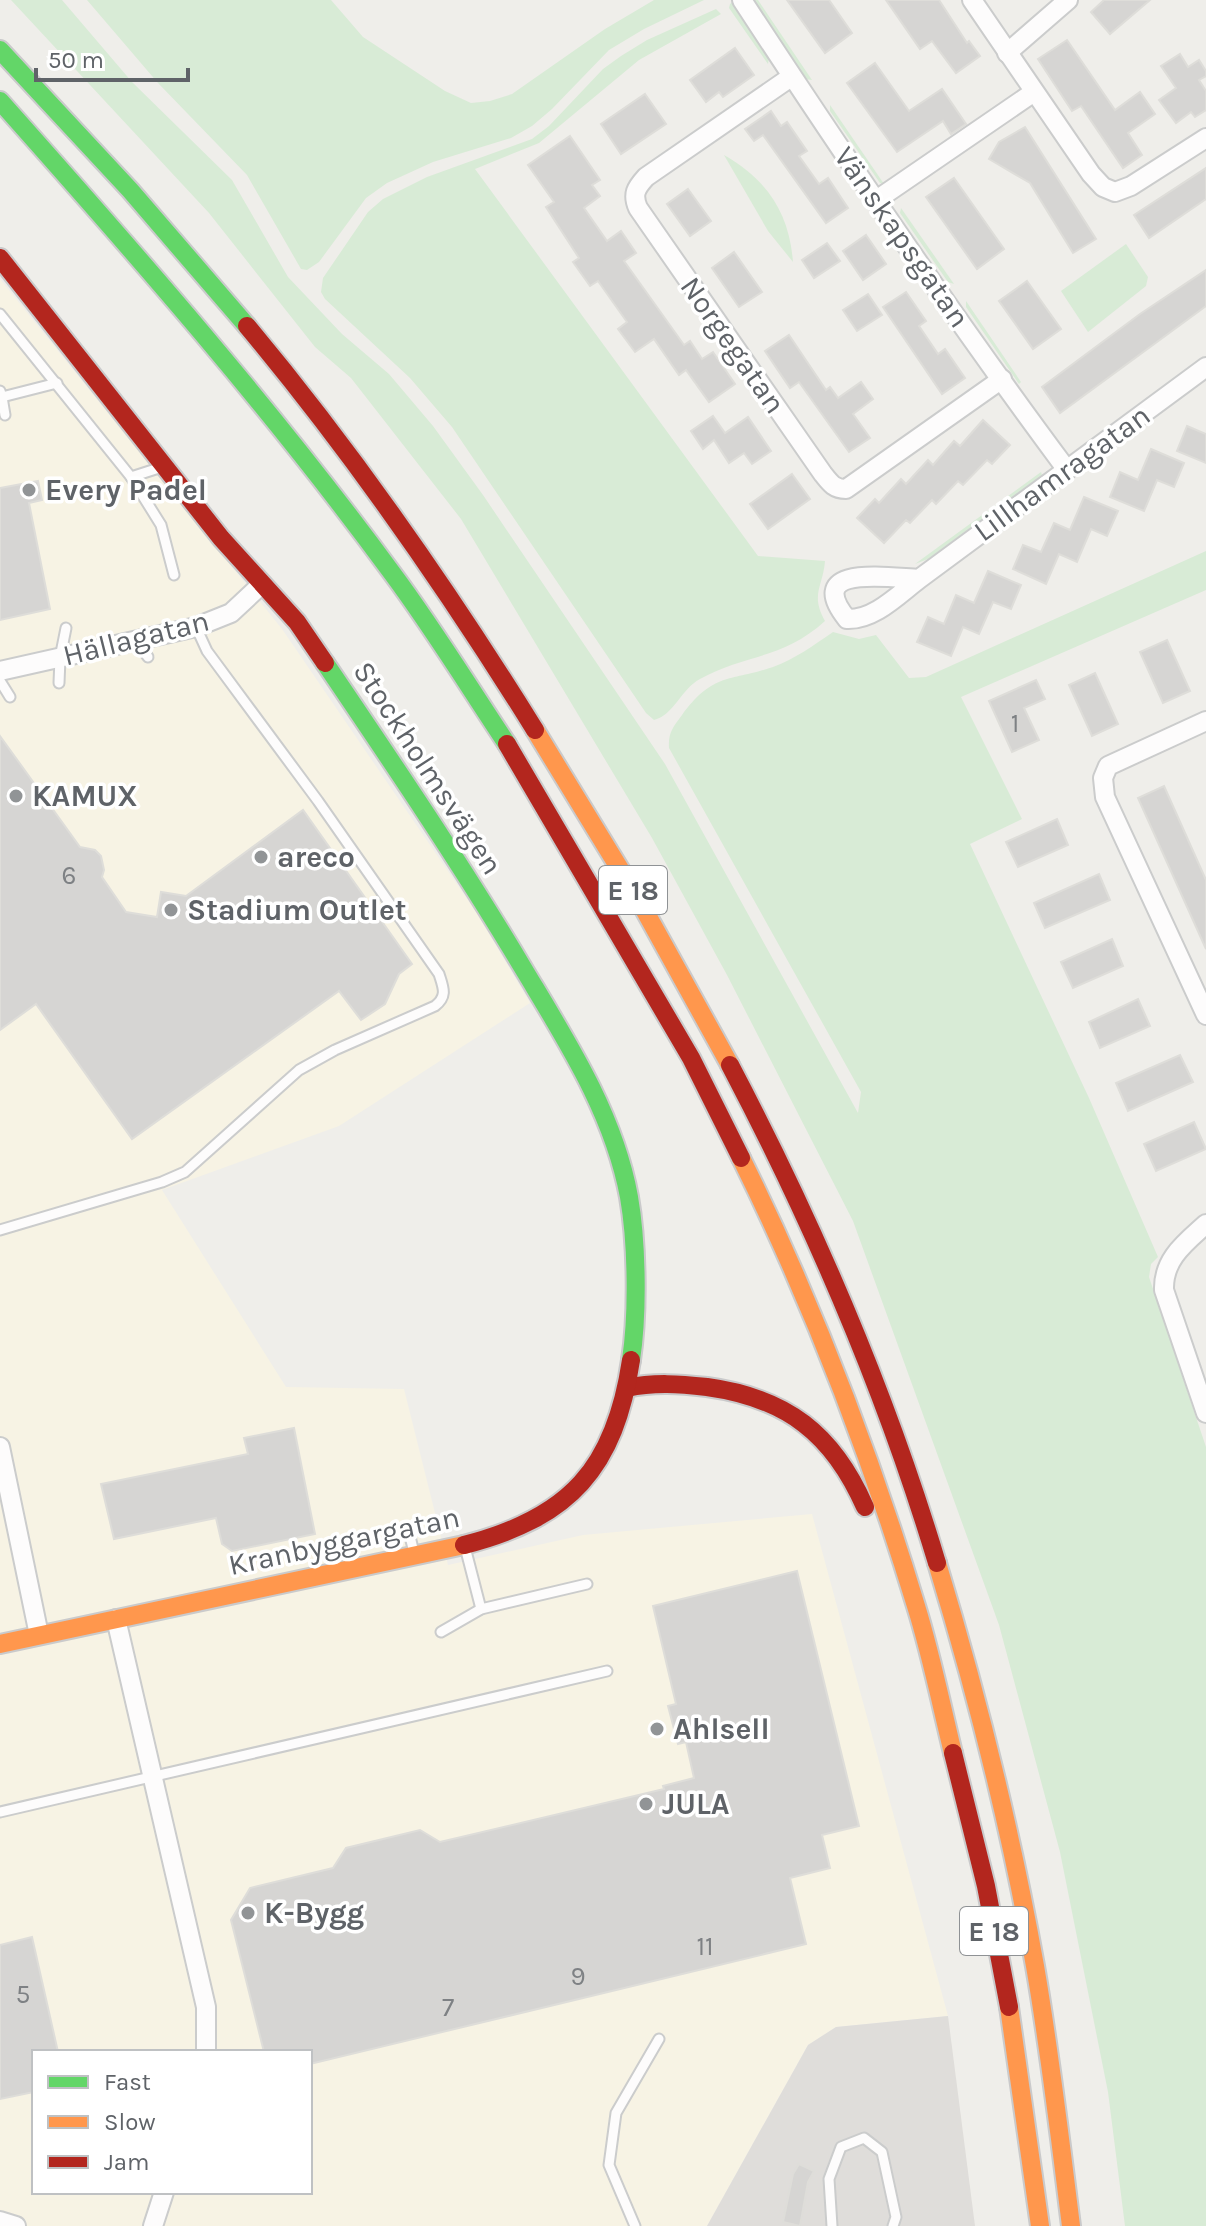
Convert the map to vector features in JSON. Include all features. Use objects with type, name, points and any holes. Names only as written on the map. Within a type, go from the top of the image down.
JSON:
[{"type":"main road","name":"E 18","points":[[0,50],[147,207],[233,310],[331,433],[472,630],[591,818],[684,977],[784,1169],[844,1303],[905,1464],[975,1696],[1015,1868],[1043,2012],[1071,2226]]},
{"type":"main road","name":"E 18","points":[[0,101],[168,289],[393,574],[522,766],[691,1058],[747,1171],[816,1328],[870,1467],[912,1594],[986,1886],[1011,2020],[1040,2226]]},
{"type":"main road","name":"Stockholmsvägen","points":[[0,258],[163,466],[297,622],[419,803],[508,943],[591,1085],[608,1125],[629,1197],[635,1275],[635,1335],[627,1388]]},
{"type":"main road","name":"E 18","points":[[627,1388],[650,1382],[747,1393],[791,1412],[827,1441],[848,1470],[864,1503],[925,1695],[945,1717]]},
{"type":"main road","name":"Kranbyggargatan","points":[[0,1644],[415,1557],[498,1536],[523,1526],[551,1510],[586,1479],[606,1450],[627,1388]]},
{"type":"street","name":"Vänskapsgatan","points":[[742,0],[875,201],[1067,470]]},
{"type":"street","points":[[972,0],[1103,187],[1115,192],[1131,186],[1206,138]]},
{"type":"street","points":[[1007,53],[1068,0]]},
{"type":"street","name":"Norgegatan","points":[[791,77],[646,177],[633,198],[823,474],[831,485],[846,489],[1002,379]]},
{"type":"street","points":[[875,201],[1034,92]]},
{"type":"street","name":"Lillhamragatan","points":[[919,579],[1206,367]]},
{"type":"street","name":"Hällagatan","points":[[0,671],[196,627],[231,613],[262,584]]},
{"type":"street","points":[[1206,721],[1108,766],[1103,778],[1105,797],[1206,1015]]},
{"type":"street","points":[[1206,1224],[1175,1253],[1164,1273],[1164,1290],[1206,1413]]},
{"type":"street","points":[[0,1447],[3,1476],[39,1635]]},
{"type":"street","points":[[116,1619],[206,2007],[206,2050]]},
{"type":"street","points":[[153,2226],[163,2194]]},
{"type":"street","points":[[0,2221],[16,2226]]},
{"type":"lane","points":[[0,314],[131,477],[161,525],[174,575]]},
{"type":"lane","points":[[0,335],[10,326]]},
{"type":"lane","points":[[5,415],[1,394],[57,383]]},
{"type":"lane","points":[[131,477],[163,466]]},
{"type":"lane","points":[[0,1230],[162,1182],[185,1172],[299,1070],[335,1050],[435,1006],[442,1001],[445,992],[439,974],[318,801],[207,651],[196,627]]},
{"type":"lane","points":[[59,683],[66,628]]},
{"type":"lane","points":[[136,641],[148,657]]},
{"type":"lane","points":[[0,681],[10,697]]},
{"type":"lane","points":[[408,1528],[415,1557]]},
{"type":"lane","points":[[464,1544],[481,1609]]},
{"type":"lane","points":[[441,1632],[481,1609],[587,1584]]},
{"type":"lane","points":[[0,1812],[607,1671]]},
{"type":"lane","points":[[635,2226],[609,2165],[616,2113],[659,2039]]},
{"type":"lane","points":[[832,2226],[829,2179],[833,2168],[841,2147],[864,2138],[882,2152],[896,2217],[893,2226]]},
{"type":"shaded area","points":[[0,279],[282,629],[476,912],[530,1003],[339,1126],[162,1190],[286,1387],[404,1389],[448,1565],[583,1535],[812,1514],[948,2016],[836,2027],[808,2045],[707,2226],[0,2226]]},
{"type":"shaded area","points":[[948,2016],[975,2226],[707,2226],[808,2045],[836,2027]]},
{"type":"green space","points":[[11,0],[62,0],[132,82],[232,180],[288,277],[342,334],[389,374],[433,426],[665,764],[858,1113],[861,1092],[669,748],[674,727],[693,701],[713,685],[781,664],[833,632],[859,639],[876,635],[909,678],[926,677],[1206,551],[1206,590],[961,697],[1022,819],[970,844],[1089,1098],[1158,1257],[1151,1264],[1149,1277],[1206,1447],[1206,2226],[1125,2226],[1108,2092],[1060,1852],[999,1625],[853,1221],[727,975],[652,838],[461,519],[351,378],[315,347],[209,213]]},
{"type":"green space","points":[[87,0],[331,0],[363,37],[445,91],[471,103],[512,94],[605,29],[654,0],[704,0],[609,50],[532,126],[511,138],[433,162],[387,183],[366,198],[319,262],[307,270],[301,269],[247,175],[158,83]]},
{"type":"green space","points":[[736,0],[744,7],[737,12],[769,58],[768,64],[729,8]]},
{"type":"green space","points":[[753,0],[758,0],[812,80],[805,79]]},
{"type":"green space","points":[[716,9],[721,14],[639,60],[539,143],[475,169],[758,556],[825,561],[818,604],[825,621],[794,643],[716,671],[693,683],[667,713],[654,720],[646,713],[452,427],[410,378],[321,292],[323,278],[368,212],[383,199],[427,177],[532,139],[549,126],[603,69],[621,56],[647,40]]},
{"type":"green space","points":[[830,105],[884,184],[880,183],[830,111]]},
{"type":"green space","points":[[724,155],[752,175],[773,199],[787,228],[793,262],[768,231]]},
{"type":"green space","points":[[901,208],[954,284],[948,282],[900,213]]},
{"type":"green space","points":[[1126,244],[1148,277],[1146,286],[1088,332],[1061,291]]},
{"type":"green space","points":[[966,301],[1021,382],[1019,384],[966,307]]},
{"type":"green space","points":[[1041,472],[1042,475],[928,559],[915,564]]},
{"type":"building","points":[[787,0],[829,0],[852,33],[825,53]]},
{"type":"building","points":[[886,0],[939,0],[967,43],[969,41],[980,56],[956,73],[932,41],[920,49]]},
{"type":"building","points":[[1104,0],[1150,0],[1110,34],[1091,12]]},
{"type":"building","points":[[1067,40],[1115,110],[1140,92],[1155,114],[1128,133],[1142,155],[1123,168],[1081,106],[1072,111],[1038,59]]},
{"type":"building","points":[[735,48],[754,75],[723,97],[719,92],[706,102],[690,80]]},
{"type":"building","points":[[1180,54],[1188,67],[1199,60],[1206,71],[1206,76],[1199,80],[1206,91],[1206,110],[1195,117],[1191,112],[1176,123],[1159,100],[1176,88],[1161,66]]},
{"type":"building","points":[[875,63],[909,111],[942,89],[966,124],[951,134],[943,121],[897,152],[847,83]]},
{"type":"building","points":[[645,94],[666,124],[621,154],[601,124]]},
{"type":"building","points":[[771,111],[781,126],[787,122],[807,151],[799,156],[819,184],[828,178],[848,208],[826,223],[763,135],[754,141],[745,129]]},
{"type":"building","points":[[1025,127],[1096,239],[1073,253],[1030,183],[989,159],[999,142]]},
{"type":"building","points":[[570,136],[600,180],[592,185],[600,196],[584,208],[607,241],[621,231],[636,253],[624,261],[684,345],[690,341],[702,359],[713,352],[735,384],[709,402],[686,370],[679,375],[654,339],[635,352],[618,329],[627,322],[598,281],[590,286],[573,262],[579,258],[546,207],[554,202],[528,165]]},
{"type":"building","points":[[1206,168],[1206,199],[1149,238],[1134,215]]},
{"type":"building","points":[[954,178],[1004,249],[977,269],[926,197]]},
{"type":"building","points":[[688,189],[711,221],[690,236],[667,204]]},
{"type":"building","points":[[866,235],[886,264],[863,280],[843,251]]},
{"type":"building","points":[[827,243],[840,261],[814,278],[802,260]]},
{"type":"building","points":[[734,252],[762,292],[739,307],[712,268]]},
{"type":"building","points":[[1206,270],[1206,306],[1060,413],[1042,387],[1140,314]]},
{"type":"building","points":[[1027,281],[1061,329],[1033,349],[999,301]]},
{"type":"building","points":[[906,292],[926,321],[919,326],[938,354],[945,349],[965,378],[942,394],[883,307]]},
{"type":"building","points":[[868,294],[882,315],[857,331],[843,310]]},
{"type":"building","points":[[789,335],[826,390],[830,387],[838,398],[861,382],[873,399],[853,414],[870,438],[849,452],[799,382],[790,388],[765,351]]},
{"type":"building","points":[[713,416],[725,433],[748,417],[771,451],[752,464],[744,453],[729,463],[714,440],[703,449],[691,431]]},
{"type":"building","points":[[983,420],[1010,445],[992,464],[987,460],[963,485],[958,481],[936,504],[932,500],[910,523],[906,520],[884,543],[857,518],[875,499],[879,503],[901,479],[906,484],[928,460],[933,465],[954,441],[960,446]]},
{"type":"building","points":[[1187,426],[1206,434],[1206,463],[1177,451]]},
{"type":"building","points":[[1151,449],[1184,463],[1174,487],[1157,480],[1144,511],[1110,497],[1120,472],[1138,480]]},
{"type":"building","points":[[792,474],[810,499],[768,529],[750,504]]},
{"type":"building","points":[[38,481],[42,500],[29,503],[50,609],[0,620],[0,488]]},
{"type":"building","points":[[1084,497],[1118,511],[1107,536],[1091,529],[1077,562],[1059,554],[1046,584],[1013,569],[1023,545],[1041,552],[1054,523],[1070,530]]},
{"type":"building","points":[[988,571],[1021,585],[1011,609],[993,602],[979,634],[963,627],[951,656],[917,642],[928,617],[944,624],[956,595],[974,603]]},
{"type":"building","points":[[1167,640],[1190,691],[1163,703],[1140,652]]},
{"type":"building","points":[[1095,673],[1118,724],[1092,736],[1069,685]]},
{"type":"building","points":[[1036,680],[1045,699],[1024,708],[1039,740],[1012,752],[989,701]]},
{"type":"building","points":[[0,736],[80,847],[95,850],[101,856],[102,877],[126,912],[157,917],[161,892],[186,896],[303,810],[412,964],[399,974],[385,1004],[361,1020],[339,991],[132,1139],[36,1004],[0,1030]]},
{"type":"building","points":[[1164,786],[1206,880],[1206,949],[1138,798]]},
{"type":"building","points":[[1057,819],[1068,845],[1018,867],[1006,842]]},
{"type":"building","points":[[1099,874],[1110,900],[1045,928],[1034,903]]},
{"type":"building","points":[[1112,939],[1123,966],[1073,988],[1061,962]]},
{"type":"building","points":[[1138,999],[1150,1026],[1100,1048],[1089,1022]]},
{"type":"building","points":[[1180,1055],[1193,1082],[1128,1111],[1116,1083]]},
{"type":"building","points":[[1194,1122],[1206,1149],[1156,1171],[1144,1144]]},
{"type":"building","points":[[294,1428],[315,1534],[232,1551],[222,1544],[216,1518],[114,1539],[101,1484],[248,1454],[244,1438]]},
{"type":"building","points":[[797,1571],[859,1826],[822,1835],[830,1868],[790,1878],[806,1944],[312,2064],[312,2050],[264,2050],[231,1920],[250,1888],[333,1868],[346,1848],[420,1830],[440,1842],[664,1789],[663,1786],[694,1778],[686,1742],[678,1744],[668,1706],[676,1704],[653,1606]]},
{"type":"building","points":[[32,1937],[58,2050],[32,2050],[32,2092],[0,2099],[0,1945]]},
{"type":"building","points":[[799,2164],[814,2171],[808,2182],[800,2226],[783,2222],[793,2174]]},
{"type":"traffic: fast","points":[[0,50],[130,190],[247,326]]},
{"type":"traffic: fast","points":[[0,101],[152,274],[299,451],[407,594],[507,744]]},
{"type":"traffic: fast","points":[[325,663],[502,933],[573,1053],[601,1109],[622,1167],[632,1215],[636,1300],[631,1360]]},
{"type":"traffic: slow","points":[[535,730],[640,902],[730,1065]]},
{"type":"traffic: slow","points":[[741,1158],[815,1322],[859,1435],[921,1624],[953,1753]]},
{"type":"traffic: slow","points":[[0,1644],[464,1545]]},
{"type":"traffic: slow","points":[[937,1563],[992,1763],[1026,1915],[1071,2226]]},
{"type":"traffic: slow","points":[[1009,2007],[1040,2226]]},
{"type":"traffic: jam","points":[[0,258],[221,538],[297,622],[325,663]]},
{"type":"traffic: jam","points":[[247,326],[398,523],[535,730]]},
{"type":"traffic: jam","points":[[507,744],[691,1058],[741,1158]]},
{"type":"traffic: jam","points":[[730,1065],[846,1309],[895,1435],[937,1563]]},
{"type":"traffic: jam","points":[[464,1545],[533,1520],[559,1503],[581,1483],[599,1459],[613,1431],[624,1398],[631,1360]]},
{"type":"traffic: jam","points":[[627,1388],[667,1384],[707,1387],[761,1400],[784,1411],[822,1440],[838,1459],[865,1507]]},
{"type":"traffic: jam","points":[[953,1753],[986,1886],[1009,2007]]},
{"type":"place","name":"Every Padel","points":[[29,490]]},
{"type":"place","name":"KAMUX","points":[[16,796]]},
{"type":"place","name":"areco","points":[[261,857]]},
{"type":"place","name":"Stadium Outlet","points":[[171,910]]},
{"type":"place","name":"Ahlsell","points":[[657,1729]]},
{"type":"place","name":"JULA","points":[[646,1804]]},
{"type":"place","name":"K-Bygg","points":[[248,1913]]}]
